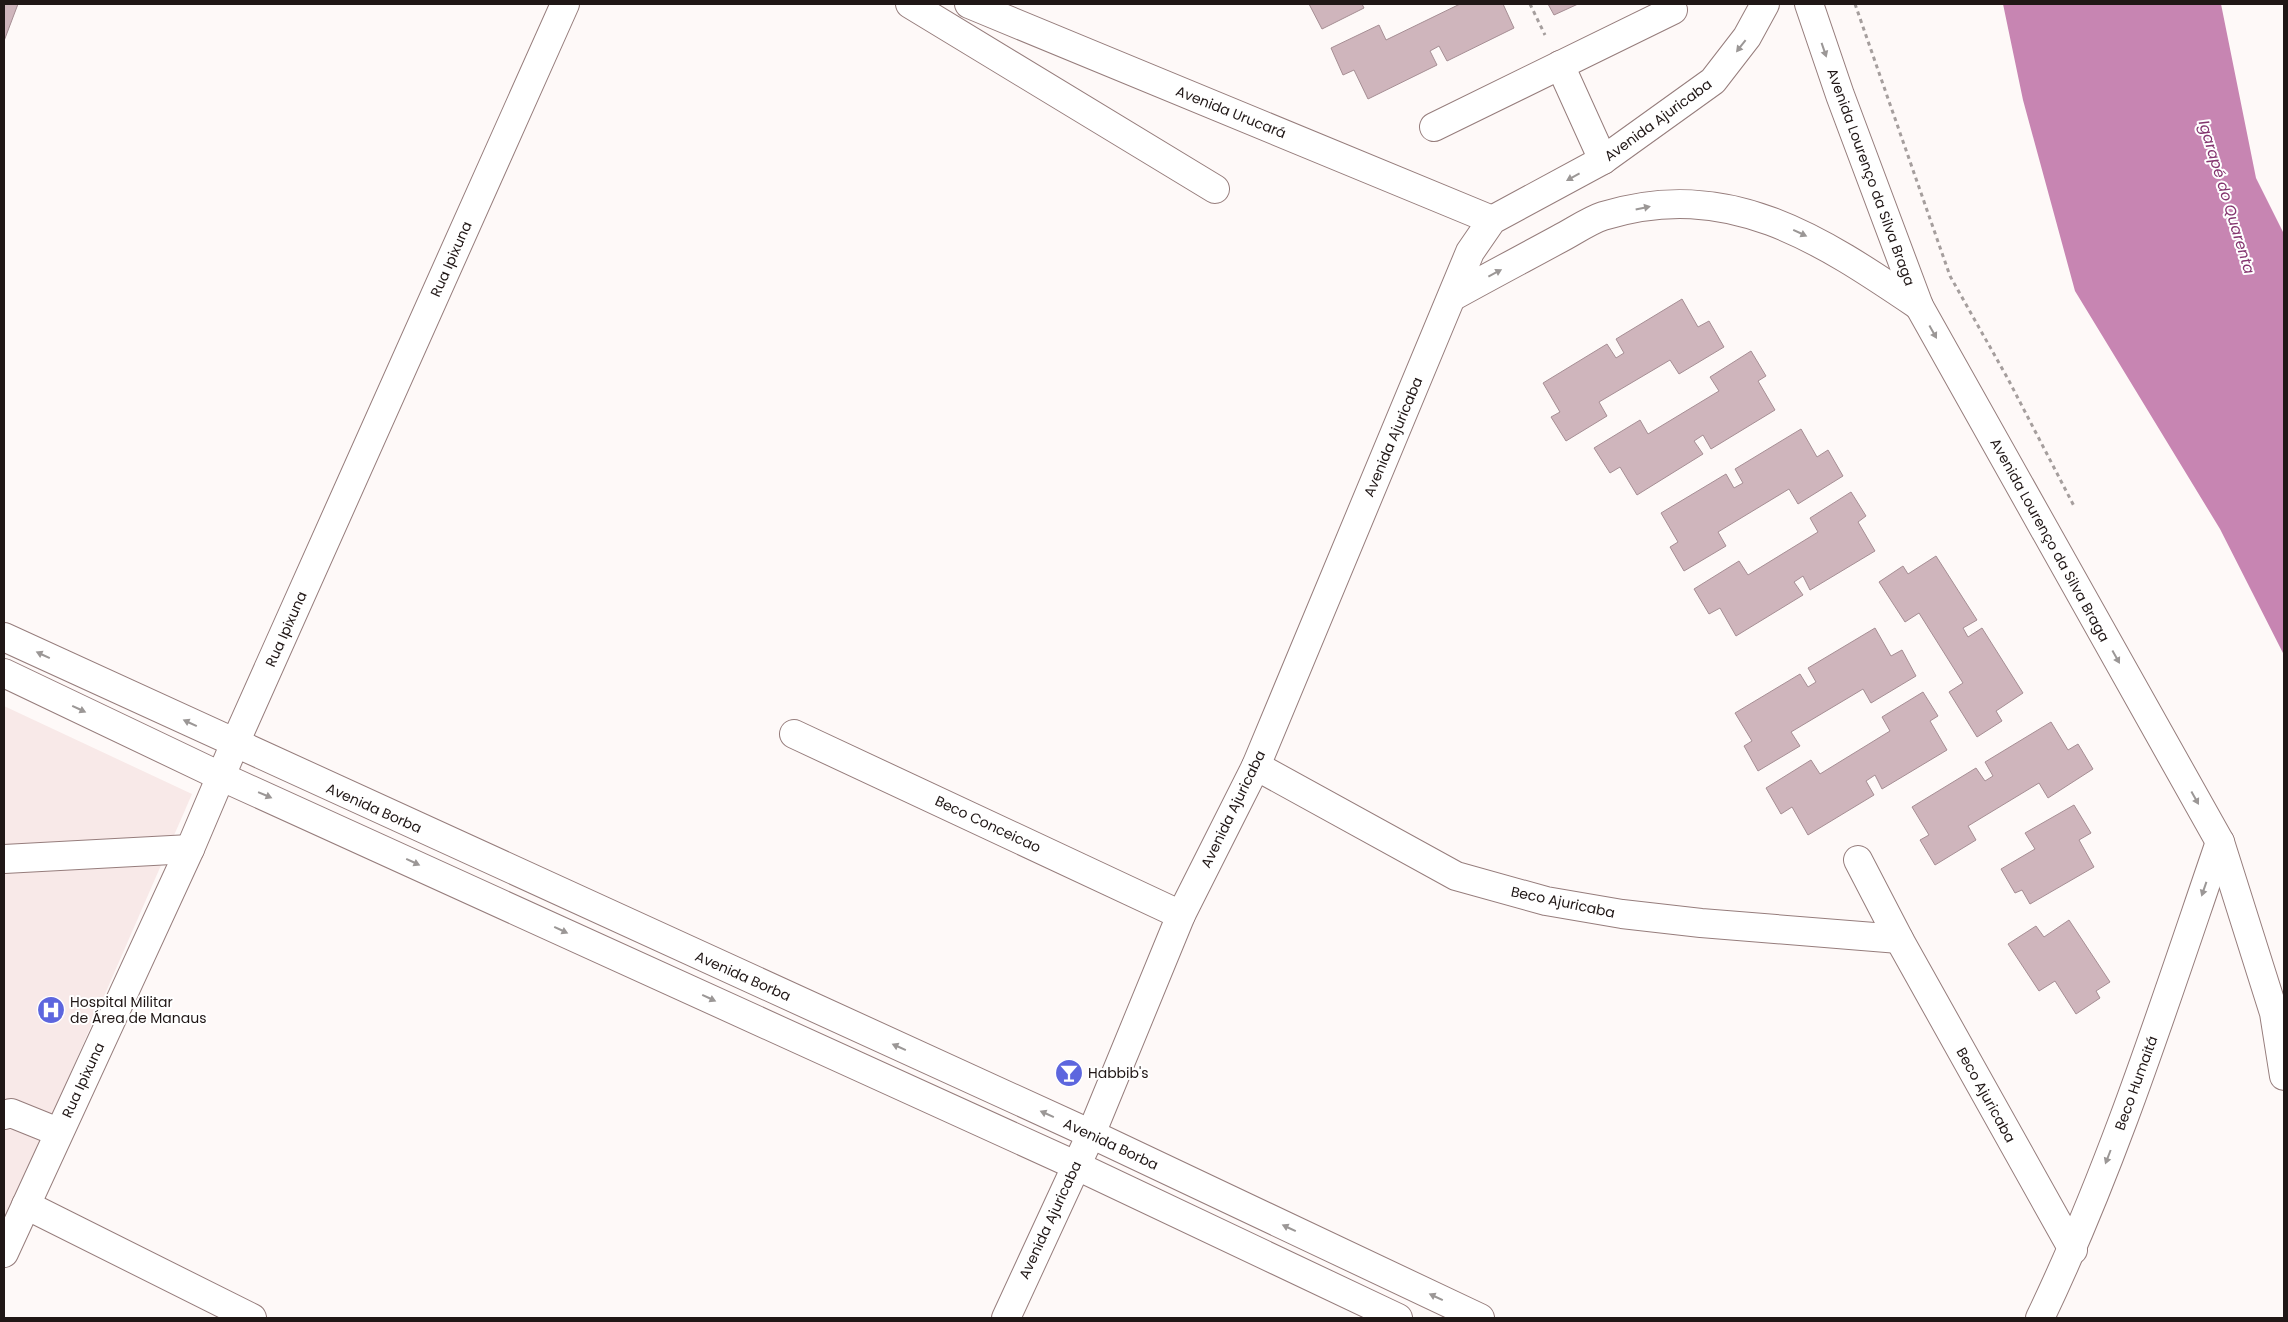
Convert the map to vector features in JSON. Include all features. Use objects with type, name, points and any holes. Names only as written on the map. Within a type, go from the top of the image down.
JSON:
[{"type":"street","name":"Rua Ipixuna","points":[[4,1253],[58,1132],[190,849],[234,743],[565,4]]},
{"type":"street","points":[[910,4],[1215,189]]},
{"type":"street","name":"Avenida Urucará","points":[[969,4],[1492,220]]},
{"type":"street","name":"Avenida Ajuricaba","points":[[1006,1318],[1075,1165],[1091,1134],[1182,915],[1256,766],[1470,252],[1492,220],[1603,160],[1713,81],[1747,37],[1765,4]]},
{"type":"street","name":"Avenida Lourenço da Silva Braga","points":[[1809,4],[1840,95],[1919,306],[2220,842],[2274,1013],[2284,1076]]},
{"type":"street","points":[[1434,127],[1673,10]]},
{"type":"street","points":[[1560,65],[1603,160]]},
{"type":"street","points":[[1452,297],[1602,216],[1662,204],[1725,206],[1800,232],[1862,267],[1919,306]]},
{"type":"street","name":"Avenida Borba","points":[[4,637],[1091,1134],[1480,1318]]},
{"type":"street","points":[[4,673],[220,776],[1075,1165],[1398,1318]]},
{"type":"street","name":"Beco Conceicao","points":[[794,734],[1182,915]]},
{"type":"street","name":"Beco Ajuricaba","points":[[1256,766],[1456,876],[1546,902],[1622,914],[1701,923],[1899,939]]},
{"type":"street","name":"Beco Humaitá","points":[[2040,1318],[2073,1250],[2141,1071],[2220,842]]},
{"type":"street","points":[[4,859],[190,849]]},
{"type":"street","name":"Beco Ajuricaba","points":[[1858,860],[1899,939],[2073,1250]]},
{"type":"street","points":[[4,1115],[11,1113],[58,1132]]},
{"type":"street","points":[[26,1205],[252,1318]]},
{"type":"path","points":[[1855,4],[1950,276],[2008,379],[2076,510]]},
{"type":"shaded area","name":"Hospital Militar de Área de Manaus","points":[[4,706],[192,794],[4,1226]]},
{"type":"water","name":"Igarapé do Quarenta","points":[[2003,4],[2221,4],[2256,178],[2284,234],[2284,655],[2220,529],[2075,291],[2023,100]]},
{"type":"building","points":[[4,4],[18,4],[4,41]]},
{"type":"building","points":[[1309,4],[1362,4],[1364,8],[1322,29]]},
{"type":"building","points":[[1460,4],[1503,4],[1514,28],[1447,61],[1439,46],[1430,51],[1437,65],[1368,99],[1354,70],[1343,75],[1331,48],[1379,25],[1386,40]]},
{"type":"building","points":[[1548,4],[1578,4],[1554,15]]},
{"type":"building","points":[[1682,299],[1698,327],[1709,321],[1724,347],[1679,374],[1670,360],[1599,402],[1607,416],[1566,441],[1551,417],[1560,412],[1543,383],[1607,344],[1616,358],[1624,353],[1616,339]]},
{"type":"building","points":[[1751,351],[1766,376],[1758,381],[1775,410],[1711,449],[1703,435],[1694,441],[1703,454],[1637,495],[1620,467],[1610,473],[1594,448],[1640,420],[1648,434],[1719,391],[1710,377]]},
{"type":"building","points":[[1801,429],[1817,457],[1828,450],[1843,476],[1798,504],[1789,489],[1718,532],[1726,546],[1684,571],[1670,547],[1678,542],[1661,513],[1726,474],[1734,488],[1743,483],[1735,469]]},
{"type":"building","points":[[1851,492],[1866,516],[1858,522],[1875,551],[1810,590],[1803,576],[1794,582],[1803,595],[1736,636],[1720,608],[1709,614],[1694,589],[1739,561],[1748,575],[1818,532],[1810,518]]},
{"type":"building","points":[[1936,556],[1977,620],[1963,628],[1968,637],[1982,628],[2023,693],[1996,711],[2002,721],[1977,737],[1949,692],[1963,683],[1919,613],[1905,622],[1879,582],[1903,566],[1908,574]]},
{"type":"building","points":[[1875,628],[1891,656],[1902,650],[1916,676],[1871,703],[1863,689],[1791,732],[1800,746],[1758,771],[1744,746],[1752,741],[1735,713],[1800,674],[1808,687],[1816,682],[1808,668]]},
{"type":"building","points":[[1923,692],[1938,716],[1930,721],[1947,750],[1882,789],[1875,775],[1866,781],[1874,795],[1808,835],[1792,807],[1781,814],[1766,788],[1811,760],[1820,774],[1890,731],[1882,717]]},
{"type":"building","points":[[2051,722],[2068,750],[2078,744],[2093,769],[2048,798],[2039,783],[1968,826],[1976,840],[1935,865],[1920,840],[1929,835],[1912,807],[1976,768],[1985,781],[1993,776],[1985,762]]},
{"type":"building","points":[[2074,805],[2091,833],[2079,840],[2094,867],[2030,904],[2022,890],[2015,893],[2001,869],[2035,849],[2025,833]]},
{"type":"building","points":[[2069,920],[2110,982],[2096,991],[2100,998],[2076,1014],[2055,981],[2039,991],[2008,944],[2036,926],[2044,937]]},
{"type":"place","name":"Hospital Militar de Área de Manaus","points":[[51,1010]]},
{"type":"place","name":"Habbib's","points":[[1069,1073]]}]
